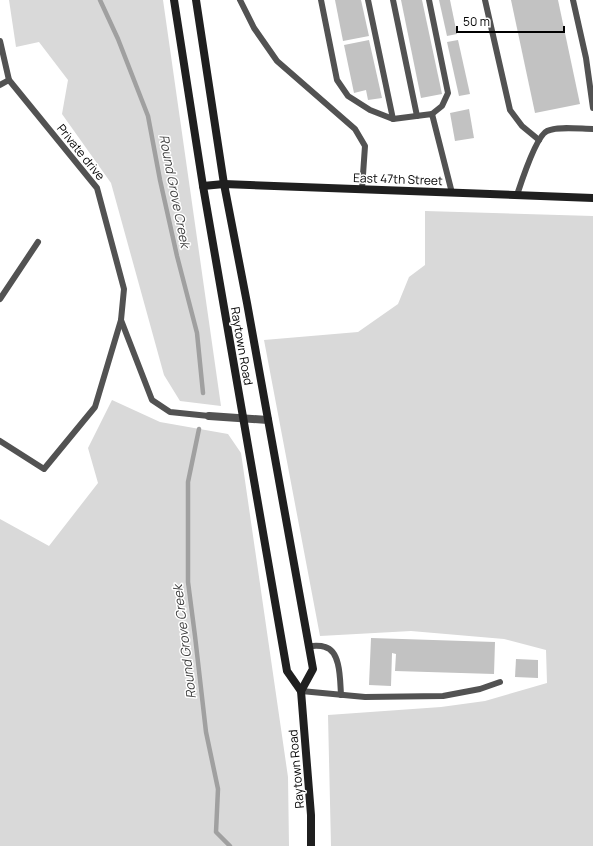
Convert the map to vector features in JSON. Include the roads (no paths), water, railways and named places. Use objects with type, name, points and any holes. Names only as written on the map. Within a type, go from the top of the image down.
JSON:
[{"type":"main road","name":"Raytown Road","points":[[174,0],[203,186],[242,418],[287,671],[301,691],[312,846]]},
{"type":"main road","name":"Raytown Road","points":[[196,0],[224,184],[313,669],[301,691]]},
{"type":"main road","name":"East 47th Street","points":[[203,186],[224,184],[593,198]]},
{"type":"street","points":[[209,416],[268,420]]},
{"type":"lane","points":[[240,0],[254,28],[277,61],[355,129],[365,146],[362,189]]},
{"type":"lane","points":[[321,0],[337,80],[348,96],[370,110],[393,118],[432,114],[442,106],[448,93],[429,0]]},
{"type":"lane","points":[[368,0],[393,118]]},
{"type":"lane","points":[[393,0],[417,116]]},
{"type":"lane","points":[[485,0],[510,110],[522,126],[539,140]]},
{"type":"lane","points":[[573,0],[586,58],[593,108]]},
{"type":"lane","name":"Private drive","points":[[0,41],[8,80],[97,188],[124,289],[121,320],[95,407],[44,470],[0,441]]},
{"type":"lane","points":[[0,85],[8,80]]},
{"type":"lane","points":[[432,114],[452,192]]},
{"type":"lane","points":[[516,195],[526,167],[541,135],[546,131],[560,128],[593,129]]},
{"type":"lane","points":[[0,299],[38,242]]},
{"type":"lane","name":"Private drive","points":[[121,320],[152,400],[170,412],[209,416]]},
{"type":"lane","points":[[309,646],[324,646],[330,649],[338,661],[341,694]]},
{"type":"lane","points":[[301,691],[365,697],[443,696],[480,689],[500,682]]},
{"type":"waterway","name":"Round Grove Creek","points":[[100,0],[118,39],[148,116],[160,180],[177,256],[197,333],[203,393]]},
{"type":"waterway","name":"Round Grove Creek","points":[[199,429],[188,482],[188,582],[206,732],[218,789],[216,832],[230,846]]}]
